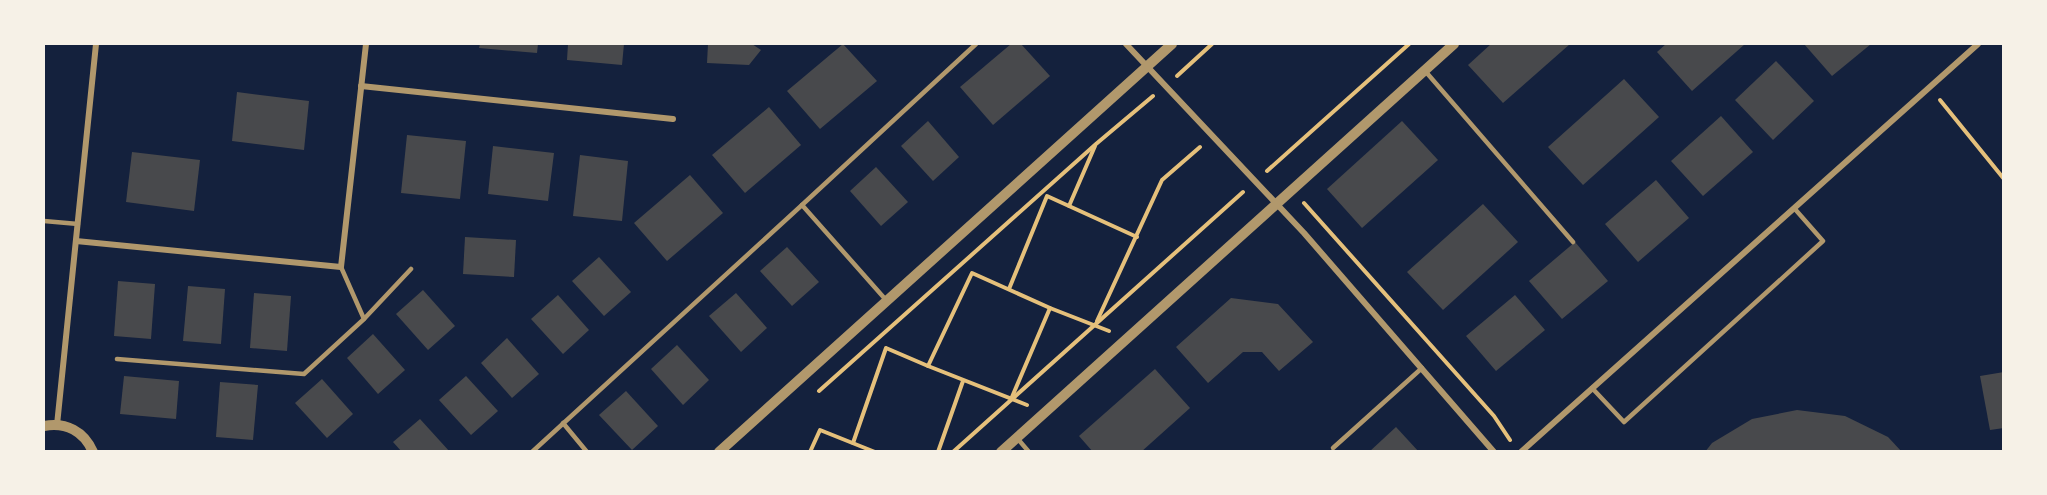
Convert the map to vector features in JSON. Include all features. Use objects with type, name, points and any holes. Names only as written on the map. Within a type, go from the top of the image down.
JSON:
[{"type":"street","points":[[57,425],[96,44]]},
{"type":"street","points":[[76,242],[340,267],[366,44]]},
{"type":"street","points":[[1126,44],[1276,203],[1494,452]]},
{"type":"street","points":[[719,452],[1172,44]]},
{"type":"street","points":[[1000,452],[1454,44]]},
{"type":"street","points":[[1521,452],[1978,44]]},
{"type":"street","points":[[361,86],[674,119]]},
{"type":"street","points":[[44,426],[57,425],[76,431],[86,439],[93,452]]},
{"type":"lane","points":[[532,452],[976,44]]},
{"type":"lane","points":[[1425,70],[1574,242]]},
{"type":"lane","points":[[802,206],[886,301]]},
{"type":"lane","points":[[1592,388],[1624,422],[1823,241],[1794,208]]},
{"type":"lane","points":[[44,221],[78,224]]},
{"type":"lane","points":[[340,267],[364,319]]},
{"type":"lane","points":[[117,359],[304,374],[364,319],[411,269]]},
{"type":"lane","points":[[1333,448],[1422,368]]},
{"type":"lane","points":[[563,423],[587,452]]},
{"type":"lane","points":[[1017,437],[1029,452]]},
{"type":"path","points":[[1192,62],[1212,44]]},
{"type":"path","points":[[1283,156],[1409,44]]},
{"type":"path","points":[[1930,87],[2004,179]]},
{"type":"path","points":[[819,392],[1146,102]]},
{"type":"path","points":[[1083,124],[1096,144]]},
{"type":"path","points":[[1095,324],[1162,180],[1213,136]]},
{"type":"path","points":[[1069,206],[1096,144]]},
{"type":"path","points":[[1292,189],[1494,417],[1512,443]]},
{"type":"path","points":[[1009,289],[1047,196],[1137,237]]},
{"type":"path","points":[[953,452],[1235,199]]},
{"type":"path","points":[[928,366],[972,273],[1050,308],[1095,324],[1125,339]]},
{"type":"path","points":[[1011,400],[1050,308]]},
{"type":"path","points":[[853,443],[886,348],[963,381],[1045,411]]},
{"type":"path","points":[[938,452],[963,381]]},
{"type":"path","points":[[810,452],[820,430],[876,452]]},
{"type":"building","points":[[480,44],[538,44],[537,53],[479,48]]},
{"type":"building","points":[[568,44],[624,44],[622,65],[567,60]]},
{"type":"building","points":[[708,44],[752,44],[761,50],[749,65],[707,63]]},
{"type":"building","points":[[843,44],[877,81],[820,129],[787,91]]},
{"type":"building","points":[[1011,44],[1021,44],[1050,76],[993,125],[960,87]]},
{"type":"building","points":[[1491,44],[1570,44],[1503,103],[1468,65]]},
{"type":"building","points":[[1666,44],[1745,44],[1692,91],[1657,52]]},
{"type":"building","points":[[1804,44],[1871,44],[1832,76]]},
{"type":"building","points":[[1776,61],[1814,101],[1773,140],[1735,100]]},
{"type":"building","points":[[1624,79],[1659,117],[1583,185],[1548,147]]},
{"type":"building","points":[[237,92],[309,101],[304,150],[232,141]]},
{"type":"building","points":[[769,107],[801,145],[745,193],[712,155]]},
{"type":"building","points":[[1721,116],[1753,152],[1703,196],[1671,161]]},
{"type":"building","points":[[928,121],[959,157],[933,181],[901,146]]},
{"type":"building","points":[[1402,121],[1438,160],[1362,228],[1327,189]]},
{"type":"building","points":[[407,135],[466,141],[460,199],[401,193]]},
{"type":"building","points":[[493,146],[554,153],[548,201],[488,194]]},
{"type":"building","points":[[132,152],[200,160],[194,211],[126,202]]},
{"type":"building","points":[[580,155],[628,161],[622,221],[573,216]]},
{"type":"building","points":[[876,167],[908,202],[881,226],[850,191]]},
{"type":"building","points":[[690,175],[723,213],[667,261],[634,223]]},
{"type":"building","points":[[1656,180],[1689,218],[1638,262],[1605,224]]},
{"type":"building","points":[[1483,204],[1518,242],[1443,310],[1407,272]]},
{"type":"building","points":[[465,237],[516,240],[514,277],[463,274]]},
{"type":"building","points":[[1575,242],[1608,281],[1562,319],[1529,281]]},
{"type":"building","points":[[787,247],[819,282],[792,306],[760,271]]},
{"type":"building","points":[[599,257],[631,292],[604,316],[572,281]]},
{"type":"building","points":[[118,281],[155,284],[151,339],[114,336]]},
{"type":"building","points":[[188,286],[225,289],[221,344],[183,341]]},
{"type":"building","points":[[423,290],[455,326],[428,350],[396,314]]},
{"type":"building","points":[[254,293],[291,296],[287,351],[250,348]]},
{"type":"building","points":[[736,293],[767,328],[741,352],[709,316]]},
{"type":"building","points":[[558,295],[589,330],[563,354],[531,319]]},
{"type":"building","points":[[1515,295],[1545,330],[1496,371],[1466,336]]},
{"type":"building","points":[[1231,298],[1278,304],[1313,342],[1279,371],[1262,352],[1243,352],[1208,383],[1176,347]]},
{"type":"building","points":[[373,334],[405,370],[378,394],[347,358]]},
{"type":"building","points":[[507,338],[539,374],[512,398],[481,363]]},
{"type":"building","points":[[677,345],[709,380],[683,405],[651,369]]},
{"type":"building","points":[[1155,369],[1190,408],[1141,452],[1093,452],[1079,436]]},
{"type":"building","points":[[2004,372],[2004,428],[1990,430],[1980,376]]},
{"type":"building","points":[[124,376],[179,381],[176,419],[120,414]]},
{"type":"building","points":[[466,376],[498,411],[471,435],[439,400]]},
{"type":"building","points":[[322,379],[353,414],[327,438],[295,403]]},
{"type":"building","points":[[220,382],[258,385],[253,440],[216,437]]},
{"type":"building","points":[[626,391],[658,426],[632,450],[599,415]]},
{"type":"building","points":[[1797,410],[1845,416],[1888,437],[1902,452],[1705,452],[1712,443],[1752,419]]},
{"type":"building","points":[[420,419],[450,452],[402,452],[393,442]]},
{"type":"building","points":[[1396,427],[1419,452],[1369,452]]}]
